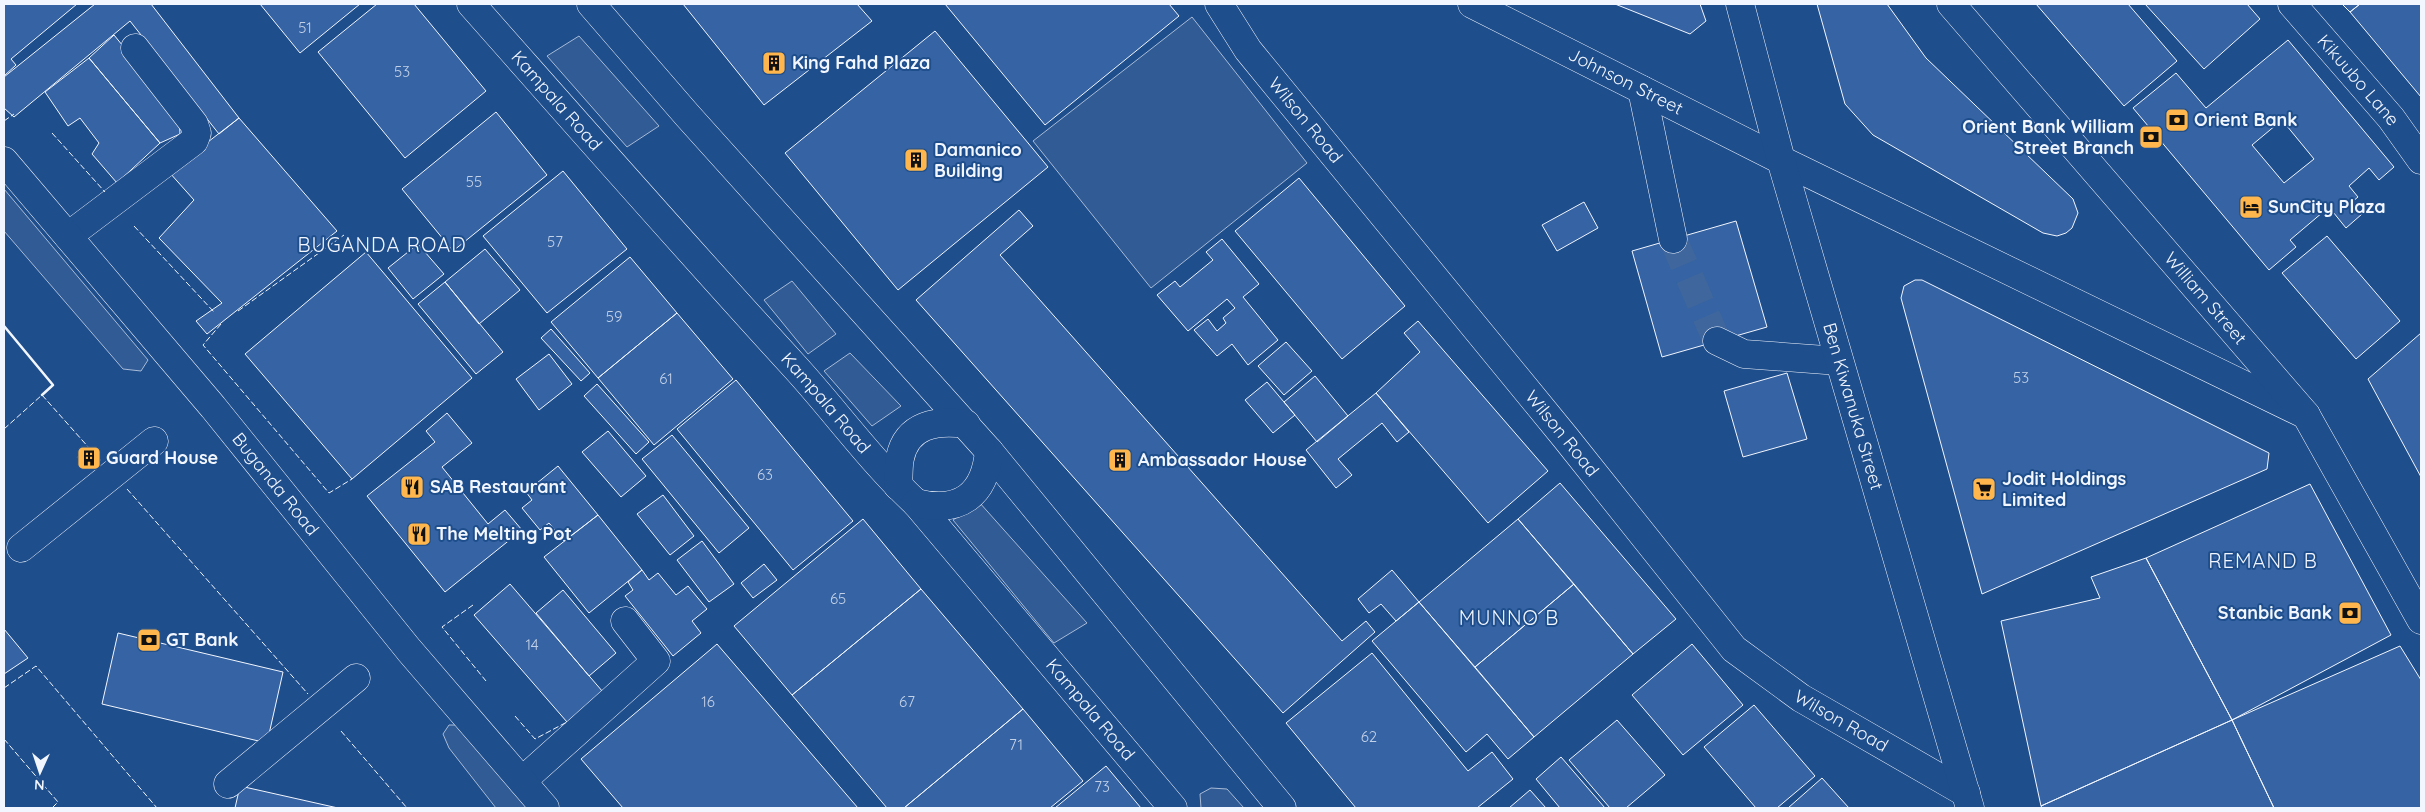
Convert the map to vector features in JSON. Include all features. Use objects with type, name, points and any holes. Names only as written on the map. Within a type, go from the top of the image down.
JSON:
[{"type":"main road","name":"Kampala Road","points":[[472,4],[907,495],[1173,808]]},
{"type":"main road","points":[[590,4],[687,115],[966,424],[1282,808]]},
{"type":"main road","name":"Wilson Road","points":[[1219,4],[1248,50],[1565,437],[1734,649],[1802,698],[1968,801]]},
{"type":"main road","name":"Johnson Street","points":[[1472,4],[1781,160],[2306,415]]},
{"type":"main road","name":"Ben Kiwanuka Street","points":[[1740,4],[1781,160],[1968,801]]},
{"type":"main road","name":"William Street","points":[[1951,4],[2306,415],[2421,620]]},
{"type":"main road","name":"Kikuubo Lane","points":[[2292,4],[2391,118],[2421,160]]},
{"type":"main road","points":[[68,236],[194,141],[197,133],[194,124],[135,48]]},
{"type":"main road","points":[[1642,90],[1673,239]]},
{"type":"main road","name":"Buganda Road","points":[[4,161],[213,407],[409,650],[546,808]]},
{"type":"main road","points":[[1717,341],[1744,354],[1839,361]]},
{"type":"main road","points":[[966,424],[933,423],[917,430],[906,442],[900,458],[907,495],[934,508],[951,506],[968,498],[981,485],[988,469],[989,451]]},
{"type":"main road","points":[[21,548],[154,441]]},
{"type":"main road","points":[[522,781],[656,661],[626,621]]},
{"type":"main road","points":[[228,784],[356,678]]},
{"type":"shaded area","points":[[1192,17],[1307,163],[1151,288],[1033,141]]},
{"type":"shaded area","points":[[579,36],[659,126],[627,147],[547,56]]},
{"type":"shaded area","points":[[4,189],[148,360],[141,371],[123,369],[4,231]]},
{"type":"shaded area","points":[[792,281],[836,334],[808,354],[764,300]]},
{"type":"shaded area","points":[[850,353],[901,406],[872,426],[824,371]]},
{"type":"shaded area","points":[[979,502],[1087,623],[1054,643],[953,520]]},
{"type":"shaded area","points":[[449,725],[462,725],[528,808],[496,808],[449,748],[443,734]]},
{"type":"shaded area","points":[[1211,788],[1227,789],[1244,808],[1201,808],[1200,794]]},
{"type":"building","points":[[4,4],[77,4],[11,59],[16,65],[4,76]]},
{"type":"building","points":[[95,4],[151,4],[239,118],[219,134],[130,21],[14,117],[4,108],[4,77]]},
{"type":"building","points":[[260,4],[360,4],[300,53]]},
{"type":"building","points":[[377,4],[414,4],[486,91],[405,158],[318,52]]},
{"type":"building","name":"King Fahd Plaza","points":[[683,4],[857,4],[872,21],[764,105]]},
{"type":"building","points":[[945,4],[1169,4],[1179,16],[1045,125]]},
{"type":"building","points":[[1615,4],[1700,4],[1706,21],[1690,34]]},
{"type":"building","points":[[1817,4],[1887,4],[1926,58],[2073,199],[2078,213],[2072,228],[2066,233],[2057,236],[2043,233],[1873,135],[1845,104]]},
{"type":"building","points":[[2036,4],[2128,4],[2177,61],[2124,106]]},
{"type":"building","points":[[2145,4],[2247,4],[2260,19],[2204,69]]},
{"type":"building","points":[[2342,4],[2360,4],[2350,12]]},
{"type":"building","points":[[2360,4],[2421,4],[2421,97],[2350,12]]},
{"type":"building","name":"Damanico Building","points":[[935,31],[1048,167],[898,290],[785,153]]},
{"type":"building","points":[[114,35],[179,115],[180,134],[160,143],[89,58]]},
{"type":"building","points":[[2288,40],[2394,167],[2379,180],[2369,168],[2349,186],[2358,197],[2352,202],[2362,214],[2346,228],[2329,207],[2290,240],[2296,247],[2269,270],[2133,108],[2176,73],[2206,108]],"holes":[[[2282,120],[2314,159],[2284,183],[2252,145]]]},
{"type":"building","points":[[89,58],[160,143],[117,183],[92,154],[99,143],[80,118],[68,126],[45,92]]},
{"type":"building","points":[[496,112],[547,175],[453,251],[402,189]]},
{"type":"building","points":[[239,118],[337,231],[207,334],[196,321],[222,303],[159,238],[194,200],[169,172]]},
{"type":"building","points":[[563,171],[627,249],[547,313],[483,236]]},
{"type":"building","points":[[1299,178],[1405,306],[1342,359],[1235,231]]},
{"type":"building","points":[[1584,202],[1598,228],[1557,251],[1542,225]]},
{"type":"building","name":"Ambassador House","points":[[1019,210],[1033,226],[1000,255],[1342,641],[1366,621],[1375,632],[1283,713],[916,300]]},
{"type":"building","points":[[1736,221],[1767,327],[1662,357],[1632,251]]},
{"type":"building","points":[[2327,236],[2400,321],[2356,359],[2282,273]]},
{"type":"building","points":[[1222,239],[1259,284],[1243,297],[1278,340],[1248,365],[1232,344],[1217,356],[1194,330],[1208,319],[1217,331],[1226,323],[1223,318],[1235,308],[1227,299],[1188,331],[1157,295],[1175,281],[1180,287],[1213,260],[1206,252]]},
{"type":"building","points":[[418,244],[444,274],[413,299],[388,268]]},
{"type":"building","points":[[485,249],[520,290],[479,324],[445,282]]},
{"type":"building","points":[[366,252],[472,378],[352,479],[245,354]]},
{"type":"building","points":[[630,257],[677,313],[598,378],[551,322]]},
{"type":"building","points":[[1915,280],[1922,280],[2269,453],[2267,469],[1982,594],[1901,298],[1904,286]]},
{"type":"building","points":[[445,282],[503,352],[476,374],[418,304]]},
{"type":"building","points":[[677,313],[733,379],[654,445],[598,378]]},
{"type":"building","points":[[1418,321],[1548,471],[1488,523],[1376,393],[1420,352],[1404,333]]},
{"type":"building","points":[[551,329],[590,373],[581,381],[541,338]]},
{"type":"building","points":[[2421,333],[2421,477],[2368,379]]},
{"type":"building","points":[[1286,342],[1312,371],[1284,395],[1258,366]]},
{"type":"building","points":[[549,354],[572,384],[539,410],[516,379]]},
{"type":"building","points":[[1787,373],[1807,439],[1743,457],[1724,391]]},
{"type":"building","points":[[1315,376],[1348,416],[1317,442],[1284,402]]},
{"type":"building","points":[[736,380],[853,521],[793,570],[677,429]]},
{"type":"building","points":[[1267,382],[1295,415],[1273,433],[1245,400]]},
{"type":"building","points":[[597,384],[649,442],[636,454],[584,396]]},
{"type":"building","points":[[1376,393],[1409,432],[1397,442],[1382,423],[1338,459],[1352,475],[1336,488],[1306,450]]},
{"type":"building","points":[[447,413],[472,443],[442,467],[488,524],[505,510],[522,530],[445,592],[367,496],[435,442],[426,431]]},
{"type":"building","points":[[608,431],[646,476],[621,497],[582,452]]},
{"type":"building","points":[[672,435],[749,528],[719,553],[642,459]]},
{"type":"building","name":"Guard House","points":[[89,448],[101,460],[88,469],[77,457]]},
{"type":"building","points":[[558,466],[598,515],[564,541],[549,523],[540,530],[522,508],[532,500],[526,492]]},
{"type":"building","points":[[1560,483],[1676,619],[1633,654],[1518,519]]},
{"type":"building","points":[[2310,484],[2391,635],[2232,720],[2146,558]]},
{"type":"building","points":[[663,495],[694,536],[670,555],[637,514]]},
{"type":"building","points":[[598,515],[642,570],[589,613],[544,557]]},
{"type":"building","points":[[863,519],[921,589],[792,695],[734,626]]},
{"type":"building","points":[[1518,519],[1574,584],[1475,667],[1419,602]]},
{"type":"building","points":[[702,541],[734,584],[709,602],[677,560]]},
{"type":"building","points":[[2146,558],[2232,720],[2041,806],[2001,621],[2100,598],[2091,577]]},
{"type":"building","points":[[764,564],[777,580],[753,598],[741,583]]},
{"type":"building","points":[[642,570],[649,580],[658,573],[676,595],[688,586],[707,609],[692,621],[701,633],[673,656],[625,596],[633,590],[628,582]]},
{"type":"building","points":[[1392,570],[1419,602],[1396,621],[1381,604],[1369,613],[1358,599]]},
{"type":"building","points":[[510,584],[603,692],[567,722],[474,615]]},
{"type":"building","points":[[1574,584],[1633,654],[1534,737],[1475,667]]},
{"type":"building","points":[[921,589],[1023,709],[904,808],[887,808],[792,695]]},
{"type":"building","points":[[563,590],[616,653],[589,676],[536,613]]},
{"type":"building","points":[[1419,602],[1534,737],[1508,759],[1487,734],[1466,752],[1372,641]]},
{"type":"building","points":[[4,629],[28,658],[4,674]]},
{"type":"building","points":[[118,633],[283,672],[267,743],[102,704]]},
{"type":"building","points":[[717,644],[858,808],[623,808],[581,759]]},
{"type":"building","points":[[1692,644],[1743,705],[1683,755],[1632,695]]},
{"type":"building","points":[[2400,646],[2421,680],[2421,808],[2274,808],[2232,720]]},
{"type":"building","points":[[1372,653],[1468,771],[1492,752],[1513,779],[1477,808],[1356,808],[1286,723]]},
{"type":"building","points":[[1754,705],[1815,776],[1777,808],[1756,808],[1704,747]]},
{"type":"building","points":[[1023,709],[1083,781],[1050,808],[904,808]]},
{"type":"building","points":[[1617,720],[1665,775],[1626,808],[1610,808],[1569,760]]},
{"type":"building","points":[[2232,720],[2274,808],[2042,808],[2041,806]]},
{"type":"building","points":[[1561,757],[1605,808],[1560,808],[1536,779]]},
{"type":"building","points":[[1106,766],[1141,808],[1055,808]]},
{"type":"building","points":[[1822,778],[1849,808],[1788,808]]},
{"type":"building","points":[[240,786],[338,808],[235,808]]},
{"type":"building","points":[[1530,790],[1546,808],[1509,808]]},
{"type":"tunnel","points":[[1673,239],[1717,341]]},
{"type":"fence","points":[[4,121],[14,114]]},
{"type":"fence","points":[[52,133],[105,192]]},
{"type":"fence","points":[[134,226],[214,312]]},
{"type":"fence","points":[[238,311],[344,235]]},
{"type":"fence","points":[[221,324],[203,345],[329,493],[352,479]]},
{"type":"fence","points":[[4,429],[42,395],[90,449]]},
{"type":"fence","points":[[127,489],[308,694]]},
{"type":"fence","points":[[473,605],[442,627],[486,681]]},
{"type":"fence","points":[[4,688],[36,666],[157,808]]},
{"type":"fence","points":[[515,716],[535,739],[567,722]]},
{"type":"fence","points":[[341,731],[407,808]]},
{"type":"fence","points":[[4,739],[58,802],[52,808]]},
{"type":"wall","points":[[4,326],[53,385],[42,395]]},
{"type":"place","name":"King Fahd Plaza","points":[[774,63]]},
{"type":"place","name":"Orient Bank","points":[[2177,120]]},
{"type":"place","name":"Orient Bank William Street Branch","points":[[2151,137]]},
{"type":"place","name":"Damanico Building","points":[[916,160]]},
{"type":"place","name":"SunCity Plaza","points":[[2251,207]]},
{"type":"place","name":"Guard House","points":[[89,458]]},
{"type":"place","name":"Ambassador House","points":[[1120,460]]},
{"type":"place","name":"SAB Restaurant","points":[[412,487]]},
{"type":"place","name":"Jodit Holdings Limited","points":[[1984,489]]},
{"type":"place","name":"The Melting Pot","points":[[419,534]]},
{"type":"place","name":"Stanbic Bank","points":[[2350,613]]},
{"type":"place","name":"GT Bank","points":[[149,640]]},
{"type":"district","name":"BUGANDA ROAD","points":[[382,245]]},
{"type":"district","name":"REMAND B","points":[[2263,561]]},
{"type":"district","name":"MUNNO B","points":[[1509,618]]}]
